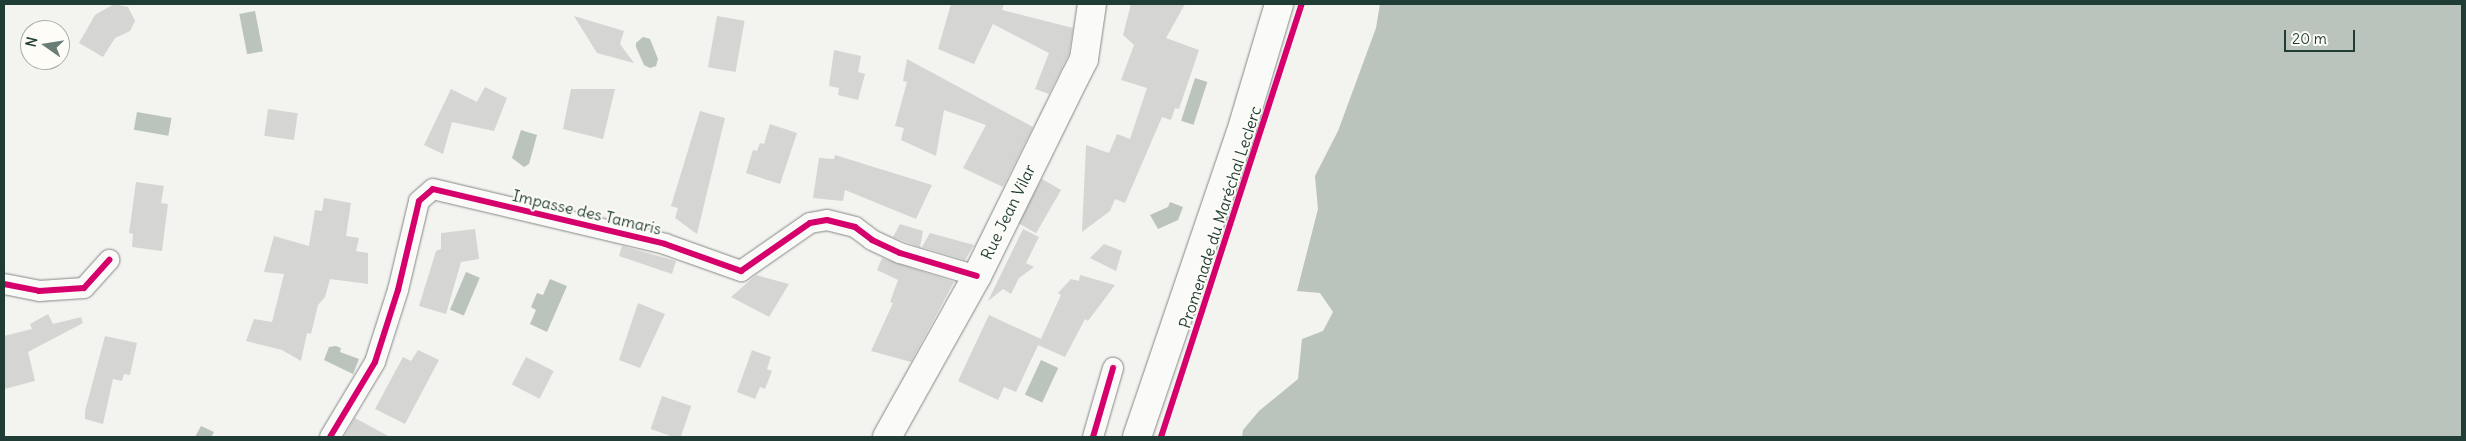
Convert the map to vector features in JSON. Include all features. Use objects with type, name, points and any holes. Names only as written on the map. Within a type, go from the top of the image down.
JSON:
[{"type":"street","name":"Rue Jean Vilar","points":[[887,437],[977,276],[1084,59],[1092,4]]},
{"type":"street","name":"Promenade du Maréchal Leclerc","points":[[1137,437],[1240,136],[1279,4]]},
{"type":"street","name":"Impasse des Tamaris","points":[[330,437],[375,362],[398,290],[419,201],[433,189],[665,244],[741,271],[810,223],[827,220],[855,227],[872,240],[900,253],[977,276]]},
{"type":"street","points":[[4,284],[39,291],[84,288],[109,260]]},
{"type":"street","points":[[1093,437],[1113,368]]},
{"type":"shaded area","points":[[1380,4],[2462,4],[2462,437],[1242,437],[1243,430],[1259,411],[1298,379],[1302,339],[1323,331],[1333,312],[1320,293],[1297,291],[1318,209],[1315,176],[1338,131],[1376,28]]},
{"type":"shaded area","points":[[255,11],[263,51],[247,54],[239,14]]},
{"type":"shaded area","points":[[643,37],[650,39],[658,59],[656,66],[650,68],[644,65],[636,47],[636,43]]},
{"type":"shaded area","points":[[1195,78],[1207,82],[1193,125],[1181,121]]},
{"type":"shaded area","points":[[137,112],[171,118],[168,136],[134,130]]},
{"type":"shaded area","points":[[521,130],[537,135],[529,164],[524,167],[512,158]]},
{"type":"shaded area","points":[[1170,202],[1183,207],[1178,220],[1158,229],[1150,215],[1168,207]]},
{"type":"shaded area","points":[[466,272],[480,278],[464,316],[450,310]]},
{"type":"shaded area","points":[[550,279],[567,286],[547,332],[530,324],[536,310],[531,307],[537,293],[543,295]]},
{"type":"shaded area","points":[[336,346],[341,348],[340,352],[359,359],[353,374],[324,360],[329,347]]},
{"type":"shaded area","points":[[1041,360],[1058,368],[1042,402],[1025,394]]},
{"type":"shaded area","points":[[201,426],[214,432],[211,437],[195,437]]},
{"type":"building","points":[[114,4],[128,7],[135,21],[130,31],[115,38],[103,57],[79,43],[95,15]]},
{"type":"building","points":[[951,4],[1004,4],[1002,10],[1073,28],[1069,54],[1049,94],[1035,89],[1049,53],[993,24],[974,64],[938,49]]},
{"type":"building","points":[[1131,4],[1185,4],[1166,38],[1199,50],[1179,109],[1175,108],[1171,120],[1162,117],[1125,203],[1115,199],[1110,211],[1082,232],[1086,145],[1109,153],[1117,134],[1130,139],[1147,88],[1121,80],[1134,45],[1123,35]]},
{"type":"building","points":[[574,16],[624,31],[620,44],[634,63],[597,53]]},
{"type":"building","points":[[717,16],[745,21],[736,72],[708,67]]},
{"type":"building","points":[[834,50],[861,56],[858,72],[865,74],[858,100],[838,95],[839,88],[829,86]]},
{"type":"building","points":[[907,59],[1033,127],[1003,187],[963,168],[986,125],[944,110],[936,156],[901,140],[904,128],[895,126],[907,82],[903,81]]},
{"type":"building","points":[[485,87],[507,98],[494,131],[452,122],[443,154],[424,145],[451,89],[477,102]]},
{"type":"building","points":[[571,89],[615,89],[603,139],[563,129]]},
{"type":"building","points":[[268,109],[298,113],[294,140],[264,136]]},
{"type":"building","points":[[700,111],[725,118],[697,234],[675,218],[678,208],[671,206]]},
{"type":"building","points":[[770,124],[797,133],[780,184],[746,173],[753,150],[757,151],[760,143],[764,144]]},
{"type":"building","points":[[835,155],[932,185],[916,219],[845,190],[843,201],[813,198],[819,158],[834,159]]},
{"type":"building","points":[[1042,179],[1061,190],[1036,233],[1017,222]]},
{"type":"building","points":[[136,182],[164,186],[161,203],[168,204],[162,251],[132,247],[133,234],[129,233]]},
{"type":"building","points":[[324,198],[351,203],[346,236],[359,238],[356,251],[368,253],[368,284],[330,279],[325,297],[318,305],[311,334],[307,333],[301,361],[282,350],[246,341],[254,319],[272,322],[284,274],[264,272],[274,236],[309,246],[315,210],[322,211]]},
{"type":"building","points":[[900,224],[923,231],[920,247],[893,237]]},
{"type":"building","points":[[475,229],[479,259],[461,262],[446,314],[419,306],[436,251],[441,249],[441,233]]},
{"type":"building","points":[[1023,229],[1039,237],[1026,263],[1034,267],[1019,278],[1011,294],[1003,289],[988,301]]},
{"type":"building","points":[[930,233],[974,245],[965,260],[922,247]]},
{"type":"building","points":[[1104,244],[1122,251],[1116,271],[1090,258]]},
{"type":"building","points":[[622,246],[676,261],[672,274],[619,256]]},
{"type":"building","points":[[882,258],[954,282],[911,362],[871,351],[893,303],[890,302],[898,280],[877,270]]},
{"type":"building","points":[[756,275],[789,284],[769,317],[731,297]]},
{"type":"building","points":[[1080,275],[1115,285],[1088,321],[1085,319],[1065,357],[1038,345],[1061,295],[1058,293],[1071,279],[1079,281]]},
{"type":"building","points":[[638,303],[665,314],[640,368],[619,360]]},
{"type":"building","points":[[48,314],[53,324],[81,317],[83,323],[28,352],[35,381],[4,389],[4,336],[32,329],[30,324]]},
{"type":"building","points":[[989,315],[1041,339],[1016,392],[1004,387],[998,400],[958,381]]},
{"type":"building","points":[[105,336],[137,343],[130,375],[124,374],[122,381],[113,379],[103,424],[85,419],[85,411]]},
{"type":"building","points":[[418,350],[439,360],[405,424],[375,409],[403,357],[411,361]]},
{"type":"building","points":[[752,350],[771,357],[767,369],[772,371],[765,389],[760,387],[755,399],[737,392]]},
{"type":"building","points":[[526,357],[554,371],[540,399],[512,385]]},
{"type":"building","points":[[662,396],[691,406],[681,437],[674,437],[651,429]]},
{"type":"building","points":[[355,418],[390,437],[344,437]]},
{"type":"cycle path","points":[[1161,437],[1302,4]]},
{"type":"cycle path","points":[[330,437],[375,362],[398,290],[419,201],[433,189],[665,244],[741,271],[810,223],[827,220],[855,227],[872,240],[900,253],[977,276]]},
{"type":"cycle path","points":[[4,284],[39,291],[84,288],[109,260]]},
{"type":"cycle path","points":[[1093,437],[1113,368]]}]
